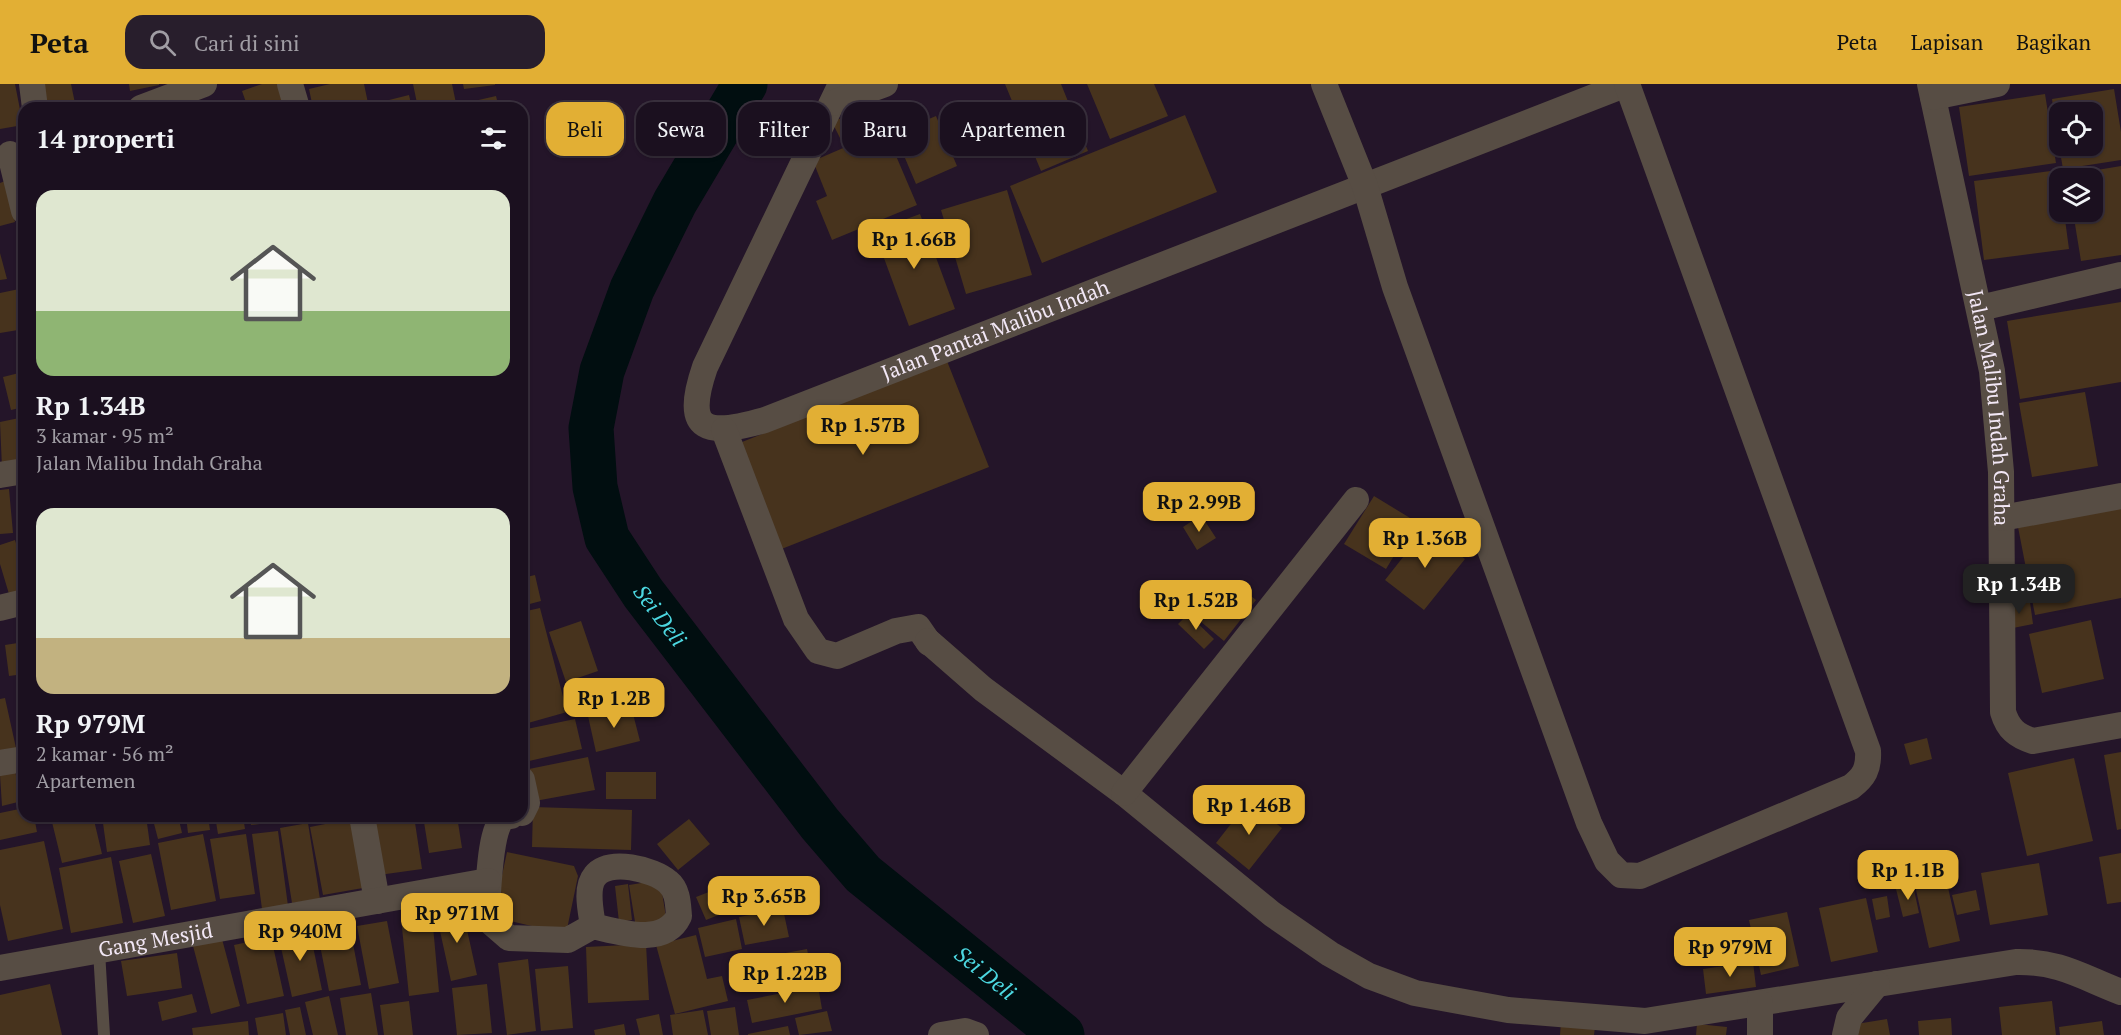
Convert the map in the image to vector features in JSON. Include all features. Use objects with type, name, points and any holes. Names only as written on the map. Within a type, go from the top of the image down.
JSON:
[{"type":"street","points":[[33,84],[34,102]]},
{"type":"street","points":[[159,102],[204,84]]},
{"type":"street","points":[[290,84],[295,102]]},
{"type":"street","points":[[885,84],[837,93],[705,367],[698,390],[697,412],[701,422],[714,429],[724,430],[796,619],[818,651],[837,656],[896,631],[918,627],[928,642],[983,689],[1124,794],[1272,914],[1330,954],[1369,976],[1415,993],[1508,1010],[1645,1028],[1760,1003],[2016,962],[2042,961],[2068,968],[2121,992]]},
{"type":"street","points":[[1324,84],[1365,186],[1395,287],[1589,823],[1607,861],[1621,875],[1640,876],[1851,788],[1862,778],[1869,766],[1868,751],[1627,84]]},
{"type":"street","name":"Jalan Pantai Malibu Indah","points":[[724,430],[765,420],[1627,84]]},
{"type":"street","points":[[1932,90],[1997,84]]},
{"type":"street","name":"Jalan Malibu Indah Graha","points":[[1932,90],[1980,308],[1992,371],[1998,422],[2002,518],[2003,712],[2011,730],[2033,741],[2121,725]]},
{"type":"street","points":[[11,154],[18,185]]},
{"type":"street","points":[[1980,308],[2121,275]]},
{"type":"street","points":[[0,475],[18,472]]},
{"type":"street","points":[[2002,518],[2121,496]]},
{"type":"street","points":[[1124,794],[1356,500]]},
{"type":"street","points":[[0,608],[18,604]]},
{"type":"street","points":[[0,764],[18,760]]},
{"type":"street","points":[[363,822],[377,900]]},
{"type":"street","points":[[500,822],[497,826],[488,881],[486,918],[509,938],[561,941],[577,937],[593,926]]},
{"type":"street","name":"Gang Mesjid","points":[[0,968],[488,881]]},
{"type":"street","points":[[1845,1035],[1848,1017],[1877,984]]},
{"type":"street","points":[[1760,1003],[1760,1035]]},
{"type":"street","points":[[941,1035],[966,1031],[976,1035]]},
{"type":"lane","points":[[99,951],[104,1035]]},
{"type":"building","points":[[0,84],[15,84],[19,102],[18,126],[0,129]]},
{"type":"building","points":[[43,84],[71,84],[75,102],[47,102]]},
{"type":"building","points":[[129,84],[159,84],[159,85],[130,91]]},
{"type":"building","points":[[262,84],[277,84],[284,102],[246,102],[242,91]]},
{"type":"building","points":[[330,84],[364,84],[368,102],[312,102],[309,89]]},
{"type":"building","points":[[413,84],[452,84],[456,102],[417,102]]},
{"type":"building","points":[[463,84],[495,84],[495,85],[464,89]]},
{"type":"building","points":[[1005,84],[1061,84],[1068,102],[1012,102]]},
{"type":"building","points":[[1087,84],[1154,84],[1168,116],[1110,139]]},
{"type":"building","points":[[2114,89],[2121,132],[2121,160],[2063,168],[2061,156],[2103,156],[2103,102],[2052,102],[2052,99]]},
{"type":"building","points":[[2045,94],[2049,119],[2049,156],[2055,156],[2056,163],[1969,176],[1959,107]]},
{"type":"building","points":[[409,95],[411,102],[381,102]]},
{"type":"building","points":[[496,96],[498,102],[470,102]]},
{"type":"building","points":[[1185,115],[1217,192],[1042,263],[1010,186]]},
{"type":"building","points":[[936,116],[940,126],[940,156],[953,156],[957,166],[916,184],[904,156],[928,156],[928,119]]},
{"type":"building","points":[[842,118],[842,140],[841,140],[832,122]]},
{"type":"building","points":[[842,149],[842,156],[896,156],[917,205],[832,240],[816,201],[827,196],[813,161],[830,156],[830,154]]},
{"type":"building","points":[[1035,156],[1076,156],[1041,171]]},
{"type":"building","points":[[2121,166],[2121,255],[2081,261],[2075,222],[2103,222],[2103,169]]},
{"type":"building","points":[[2049,171],[2049,222],[2065,222],[2069,249],[1984,260],[1974,181]]},
{"type":"building","points":[[5,181],[15,222],[0,226],[0,183]]},
{"type":"building","points":[[1007,190],[1032,275],[966,294],[941,210]]},
{"type":"building","points":[[920,214],[955,309],[909,326],[874,231]]},
{"type":"building","points":[[0,253],[7,279],[0,280]]},
{"type":"building","points":[[18,289],[18,330],[0,333],[0,293]]},
{"type":"building","points":[[2121,302],[2121,382],[2020,399],[2007,321]]},
{"type":"building","points":[[947,361],[989,467],[779,550],[737,444]]},
{"type":"building","points":[[18,373],[18,408],[11,410],[3,377]]},
{"type":"building","points":[[2085,392],[2098,466],[2032,477],[2019,403]]},
{"type":"building","points":[[18,418],[18,464],[2,468],[0,422]]},
{"type":"building","points":[[9,489],[13,533],[0,534],[0,490]]},
{"type":"building","points":[[1374,496],[1415,521],[1386,569],[1344,544]]},
{"type":"building","points":[[2121,507],[2121,598],[2035,615],[2018,527]]},
{"type":"building","points":[[1201,515],[1216,538],[1197,550],[1183,527]]},
{"type":"building","points":[[1426,528],[1465,559],[1424,610],[1385,580]]},
{"type":"building","points":[[15,540],[18,550],[18,592],[9,594],[0,564],[0,545]]},
{"type":"building","points":[[535,575],[541,601],[528,604],[528,577]]},
{"type":"building","points":[[1231,580],[1256,600],[1224,641],[1200,621]]},
{"type":"building","points":[[2030,602],[2033,624],[2008,629],[2004,606]]},
{"type":"building","points":[[540,608],[567,712],[528,723],[528,611]]},
{"type":"building","points":[[1188,614],[1214,639],[1204,649],[1178,624]]},
{"type":"building","points":[[2091,620],[2104,679],[2042,693],[2029,634]]},
{"type":"building","points":[[581,621],[598,671],[566,682],[549,632]]},
{"type":"building","points":[[18,643],[18,675],[9,676],[5,645]]},
{"type":"building","points":[[5,698],[16,748],[0,752],[0,699]]},
{"type":"building","points":[[631,706],[640,741],[596,752],[588,716]]},
{"type":"building","points":[[575,719],[582,749],[529,761],[528,729]]},
{"type":"building","points":[[1927,738],[1932,759],[1910,765],[1904,744]]},
{"type":"building","points":[[2121,752],[2121,829],[2117,830],[2104,755]]},
{"type":"building","points":[[588,757],[595,790],[535,801],[529,769]]},
{"type":"building","points":[[2074,758],[2093,841],[2027,856],[2008,773]]},
{"type":"building","points":[[15,771],[18,802],[2,806],[0,775]]},
{"type":"building","points":[[606,772],[656,772],[656,799],[606,799]]},
{"type":"building","points":[[1248,802],[1282,828],[1249,870],[1216,843]]},
{"type":"building","points":[[533,807],[632,810],[631,850],[532,847]]},
{"type":"building","points":[[18,809],[18,822],[35,822],[37,832],[0,840],[0,813]]},
{"type":"building","points":[[689,819],[710,844],[678,870],[657,844]]},
{"type":"building","points":[[52,822],[94,822],[102,854],[62,863]]},
{"type":"building","points":[[103,822],[147,822],[150,845],[107,852]]},
{"type":"building","points":[[154,822],[179,822],[182,833],[158,839]]},
{"type":"building","points":[[187,822],[209,822],[210,830],[188,833]]},
{"type":"building","points":[[216,822],[244,822],[245,829],[218,834]]},
{"type":"building","points":[[251,822],[276,822],[251,825]]},
{"type":"building","points":[[336,822],[352,822],[363,888],[323,895],[310,827]]},
{"type":"building","points":[[371,822],[415,822],[422,869],[379,875]]},
{"type":"building","points":[[424,822],[458,822],[462,848],[429,853]]},
{"type":"building","points":[[308,823],[320,899],[292,903],[280,828]]},
{"type":"building","points":[[278,831],[288,906],[262,909],[252,834]]},
{"type":"building","points":[[203,834],[216,901],[171,910],[158,843]]},
{"type":"building","points":[[246,834],[255,894],[220,899],[210,839]]},
{"type":"building","points":[[44,841],[63,929],[8,941],[0,905],[0,850]]},
{"type":"building","points":[[507,852],[574,866],[578,876],[566,934],[493,917]]},
{"type":"building","points":[[2121,853],[2121,902],[2107,904],[2099,857]]},
{"type":"building","points":[[151,854],[165,916],[133,923],[119,861]]},
{"type":"building","points":[[111,857],[123,923],[71,933],[59,868]]},
{"type":"building","points":[[2039,863],[2048,915],[1990,925],[1981,873]]},
{"type":"building","points":[[1945,874],[1960,941],[1929,948],[1914,881]]},
{"type":"building","points":[[742,879],[751,902],[706,920],[696,897]]},
{"type":"building","points":[[660,880],[667,923],[636,928],[629,885]]},
{"type":"building","points":[[628,884],[632,920],[619,922],[615,886]]},
{"type":"building","points":[[1913,885],[1919,913],[1903,917],[1896,889]]},
{"type":"building","points":[[1976,890],[1980,910],[1957,915],[1952,895]]},
{"type":"building","points":[[1887,896],[1890,917],[1876,920],[1872,899]]},
{"type":"building","points":[[1866,898],[1878,952],[1831,962],[1819,908]]},
{"type":"building","points":[[462,907],[477,975],[451,981],[436,913]]},
{"type":"building","points":[[783,909],[789,937],[745,945],[739,917]]},
{"type":"building","points":[[1787,912],[1799,966],[1761,975],[1749,920]]},
{"type":"building","points":[[432,915],[439,992],[409,996],[401,918]]},
{"type":"building","points":[[736,919],[742,949],[705,957],[698,928]]},
{"type":"building","points":[[387,921],[399,983],[369,989],[357,926]]},
{"type":"building","points":[[349,923],[361,985],[329,991],[317,930]]},
{"type":"building","points":[[309,927],[322,990],[292,997],[278,934]]},
{"type":"building","points":[[696,935],[707,979],[722,976],[728,1001],[675,1014],[656,945]]},
{"type":"building","points":[[271,937],[284,996],[247,1004],[234,945]]},
{"type":"building","points":[[222,939],[240,1006],[211,1014],[193,946]]},
{"type":"building","points":[[646,944],[649,1000],[588,1003],[586,947]]},
{"type":"building","points":[[807,949],[813,978],[781,984],[775,955]]},
{"type":"building","points":[[177,953],[182,988],[127,996],[121,961]]},
{"type":"building","points":[[762,957],[768,983],[736,991],[730,965]]},
{"type":"building","points":[[528,959],[536,1031],[507,1035],[498,963]]},
{"type":"building","points":[[1753,962],[1756,987],[1706,994],[1703,969]]},
{"type":"building","points":[[568,966],[573,1028],[541,1031],[535,969]]},
{"type":"building","points":[[50,984],[62,1035],[0,1035],[0,995]]},
{"type":"building","points":[[487,984],[492,1033],[457,1035],[452,988]]},
{"type":"building","points":[[818,986],[822,1009],[752,1023],[747,1000]]},
{"type":"building","points":[[371,993],[378,1035],[346,1035],[340,998]]},
{"type":"building","points":[[192,994],[197,1012],[162,1021],[158,1002]]},
{"type":"building","points":[[329,996],[338,1035],[313,1035],[305,1002]]},
{"type":"building","points":[[409,1001],[413,1035],[384,1035],[380,1005]]},
{"type":"building","points":[[2052,1001],[2056,1035],[2002,1035],[1999,1007]]},
{"type":"building","points":[[300,1007],[306,1035],[290,1035],[285,1010]]},
{"type":"building","points":[[735,1007],[739,1035],[711,1035],[707,1011]]},
{"type":"building","points":[[703,1010],[708,1035],[673,1035],[670,1015]]},
{"type":"building","points":[[827,1011],[832,1031],[799,1035],[795,1018]]},
{"type":"building","points":[[283,1013],[286,1035],[258,1035],[255,1018]]},
{"type":"building","points":[[659,1014],[663,1035],[640,1035],[636,1019]]},
{"type":"building","points":[[1951,1018],[1952,1035],[1919,1035],[1918,1021]]},
{"type":"building","points":[[1887,1019],[1890,1035],[1852,1035],[1850,1025]]},
{"type":"building","points":[[248,1021],[249,1035],[193,1035],[192,1028]]},
{"type":"building","points":[[2102,1021],[2104,1035],[2060,1035],[2059,1027]]},
{"type":"building","points":[[1561,1022],[1595,1027],[1594,1035],[1560,1035]]},
{"type":"building","points":[[624,1024],[626,1035],[595,1035],[594,1030]]},
{"type":"building","points":[[1697,1024],[1727,1027],[1726,1035],[1696,1035]]},
{"type":"building","points":[[788,1026],[790,1035],[748,1035],[748,1034]]},
{"type":"waterway","name":"Sei Deli","points":[[745,84],[675,202],[632,289],[602,371],[591,428],[595,487],[607,538],[643,593],[820,824],[863,874],[1062,1035]]}]
